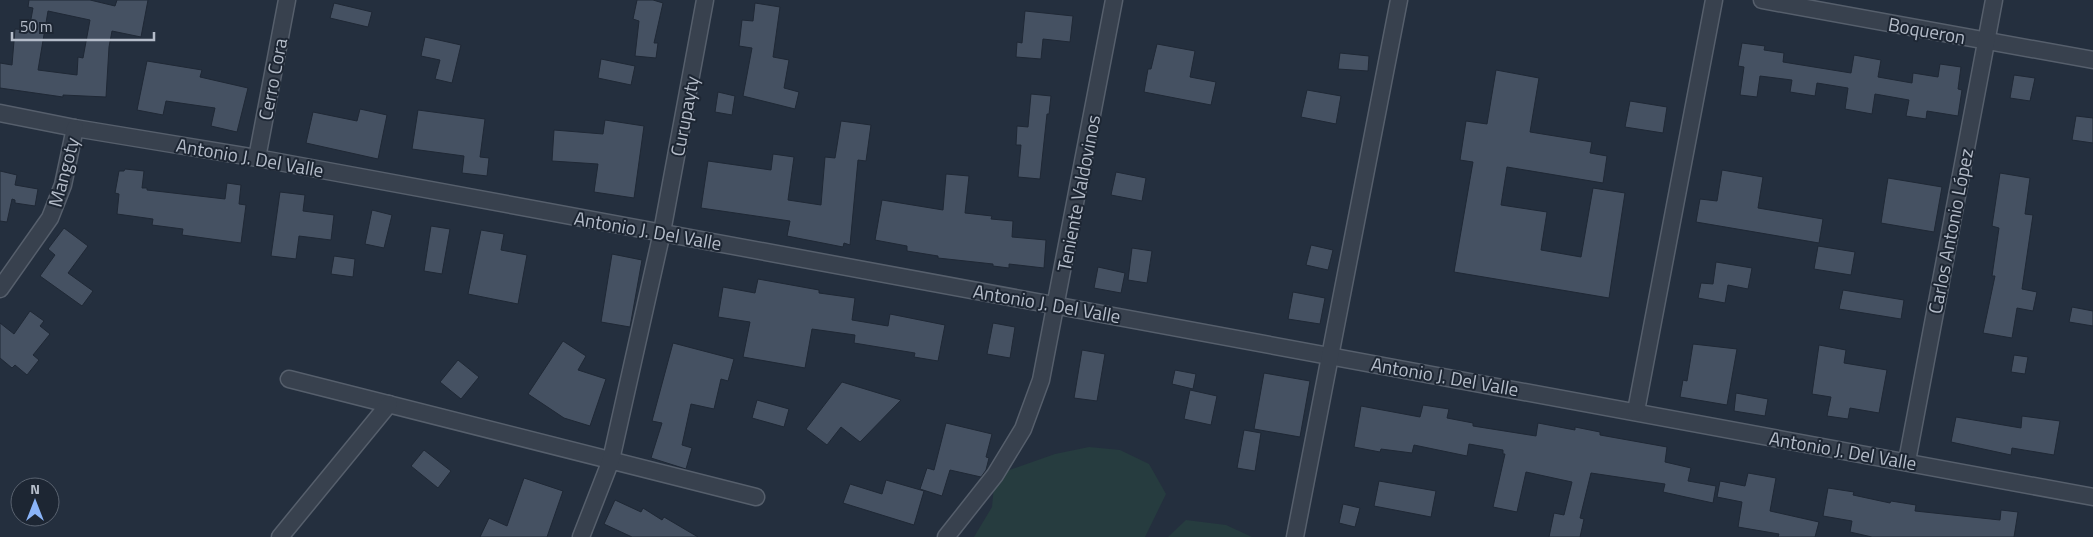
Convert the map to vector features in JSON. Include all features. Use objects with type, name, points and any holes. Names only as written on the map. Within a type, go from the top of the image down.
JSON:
[{"type":"street","name":"Cerro Cora","points":[[257,158],[287,0]]},
{"type":"street","name":"Curupayty","points":[[581,537],[611,460],[662,232],[705,0]]},
{"type":"street","name":"Teniente Valdovinos","points":[[946,537],[996,475],[1023,429],[1042,380],[1114,0]]},
{"type":"street","points":[[1295,537],[1399,0]]},
{"type":"street","points":[[1636,411],[1714,0]]},
{"type":"street","name":"Boqueron","points":[[1762,0],[2093,60]]},
{"type":"street","name":"Carlos Antonio López","points":[[1907,461],[1994,0]]},
{"type":"street","name":"Antonio J. Del Valle","points":[[0,113],[662,232],[1907,461],[2093,497]]},
{"type":"street","name":"Mangoty","points":[[0,289],[50,218],[62,185],[75,128]]},
{"type":"street","points":[[289,379],[756,496]]},
{"type":"street","points":[[280,537],[389,404]]},
{"type":"green space","points":[[1089,447],[1120,450],[1149,464],[1166,494],[1145,537],[974,537],[992,507],[995,475],[1055,454]]},
{"type":"green space","points":[[1186,520],[1226,525],[1252,537],[1168,537]]},
{"type":"building","points":[[29,0],[90,0],[115,6],[117,0],[148,0],[141,37],[112,31],[109,47],[106,97],[63,95],[63,97],[0,88],[0,63],[12,65],[15,29],[29,30],[33,8],[28,7]],"holes":[[[48,11],[90,20],[83,58],[78,57],[77,75],[38,70]]]},
{"type":"building","points":[[637,0],[653,0],[663,3],[654,43],[658,43],[656,58],[635,56],[639,21],[633,19]]},
{"type":"building","points":[[334,3],[372,12],[368,27],[330,18]]},
{"type":"building","points":[[755,3],[780,7],[773,57],[789,60],[784,88],[799,92],[795,109],[743,96],[752,48],[739,46],[742,20],[753,21]]},
{"type":"building","points":[[1025,11],[1073,16],[1070,42],[1043,39],[1041,59],[1016,57],[1017,42],[1022,43]]},
{"type":"building","points":[[425,37],[461,45],[452,83],[435,79],[440,60],[421,56]]},
{"type":"building","points":[[1742,43],[1765,46],[1764,50],[1784,53],[1783,62],[1851,73],[1854,55],[1881,60],[1878,77],[1912,83],[1913,73],[1938,77],[1940,64],[1961,67],[1958,89],[1962,90],[1958,116],[1927,111],[1926,119],[1906,116],[1909,100],[1875,94],[1872,114],[1845,109],[1848,88],[1817,83],[1815,96],[1790,92],[1792,80],[1760,76],[1757,97],[1740,95],[1744,67],[1738,66]]},
{"type":"building","points":[[1157,44],[1195,51],[1190,77],[1216,82],[1211,105],[1144,92],[1148,69],[1151,69]]},
{"type":"building","points":[[1340,53],[1369,56],[1368,71],[1338,69]]},
{"type":"building","points":[[601,59],[635,66],[631,85],[598,78]]},
{"type":"building","points":[[147,61],[202,70],[200,77],[248,88],[237,132],[211,126],[215,108],[166,101],[163,115],[137,110]]},
{"type":"building","points":[[1496,70],[1539,78],[1530,132],[1592,142],[1590,153],[1607,156],[1603,183],[1507,167],[1501,205],[1547,212],[1541,250],[1581,257],[1593,188],[1625,193],[1609,298],[1454,272],[1473,162],[1460,160],[1466,121],[1487,124]]},
{"type":"building","points":[[2014,75],[2035,78],[2030,101],[2010,98]]},
{"type":"building","points":[[1307,90],[1341,96],[1336,124],[1301,117]]},
{"type":"building","points":[[718,92],[735,96],[732,115],[715,112]]},
{"type":"building","points":[[1031,94],[1051,96],[1049,114],[1047,114],[1040,179],[1018,177],[1021,145],[1016,145],[1017,126],[1028,127]]},
{"type":"building","points":[[1630,101],[1667,107],[1663,133],[1625,127]]},
{"type":"building","points":[[360,109],[387,115],[378,159],[306,143],[313,112],[357,121]]},
{"type":"building","points":[[418,110],[485,119],[480,157],[489,158],[487,176],[462,173],[464,156],[412,149]]},
{"type":"building","points":[[2076,116],[2093,118],[2093,143],[2072,140]]},
{"type":"building","points":[[605,120],[644,126],[634,198],[594,192],[598,164],[552,161],[554,130],[603,134]]},
{"type":"building","points":[[841,121],[871,125],[866,161],[858,160],[850,245],[844,243],[843,247],[787,236],[790,221],[701,208],[708,161],[771,170],[773,154],[794,157],[788,200],[821,205],[825,157],[835,158]]},
{"type":"building","points":[[125,169],[144,171],[142,188],[147,188],[147,190],[225,199],[227,183],[241,185],[239,204],[246,205],[241,243],[182,235],[183,229],[152,225],[153,219],[117,214],[119,194],[115,193],[119,171],[124,171]]},
{"type":"building","points":[[1722,170],[1763,177],[1758,208],[1823,219],[1819,243],[1696,222],[1700,199],[1717,201]]},
{"type":"building","points":[[0,171],[17,175],[15,185],[38,189],[35,206],[15,203],[15,200],[12,199],[7,222],[0,221]]},
{"type":"building","points":[[1116,172],[1146,178],[1142,201],[1111,195]]},
{"type":"building","points":[[2000,173],[2030,178],[2025,214],[2033,215],[2022,289],[2037,292],[2033,311],[2017,308],[2012,338],[1983,333],[1995,276],[1992,276],[1999,228],[1992,226]]},
{"type":"building","points":[[946,174],[969,176],[965,213],[992,216],[991,219],[1013,221],[1012,237],[1046,240],[1044,268],[1009,264],[1009,268],[993,266],[993,264],[938,258],[938,256],[907,251],[907,246],[875,240],[882,200],[943,210]]},
{"type":"building","points":[[1888,178],[1942,187],[1934,232],[1881,223]]},
{"type":"building","points":[[280,192],[305,195],[303,211],[334,215],[331,240],[299,236],[296,259],[271,256]]},
{"type":"building","points":[[372,210],[392,215],[384,248],[365,244]]},
{"type":"building","points":[[431,226],[450,229],[442,274],[424,271]]},
{"type":"building","points":[[64,228],[88,246],[68,273],[93,291],[82,306],[40,276],[55,255],[48,249]]},
{"type":"building","points":[[481,230],[504,234],[501,250],[527,255],[518,304],[468,294]]},
{"type":"building","points":[[1311,245],[1333,250],[1328,270],[1306,265]]},
{"type":"building","points":[[1818,246],[1855,252],[1851,275],[1814,269]]},
{"type":"building","points":[[1132,248],[1152,251],[1147,283],[1128,280]]},
{"type":"building","points":[[612,254],[642,260],[630,327],[601,322]]},
{"type":"building","points":[[334,256],[355,259],[353,277],[331,274]]},
{"type":"building","points":[[1716,262],[1752,268],[1748,289],[1728,285],[1725,303],[1698,298],[1701,283],[1713,284]]},
{"type":"building","points":[[1098,267],[1125,273],[1121,293],[1094,288]]},
{"type":"building","points":[[758,279],[819,290],[819,293],[855,298],[852,320],[888,326],[890,314],[945,325],[938,361],[914,357],[915,353],[854,343],[855,335],[812,329],[805,368],[743,357],[750,322],[718,317],[723,287],[755,293]]},
{"type":"building","points":[[1843,290],[1904,300],[1901,319],[1839,309]]},
{"type":"building","points":[[1293,292],[1325,298],[1320,324],[1288,319]]},
{"type":"building","points":[[2072,307],[2093,311],[2093,326],[2069,322]]},
{"type":"building","points":[[30,311],[44,321],[40,326],[50,334],[33,355],[39,360],[27,375],[15,365],[12,368],[0,358],[0,323],[14,334]]},
{"type":"building","points":[[993,323],[1015,327],[1010,358],[987,354]]},
{"type":"building","points":[[563,341],[586,356],[578,370],[606,379],[590,426],[564,418],[528,394]]},
{"type":"building","points":[[673,343],[734,359],[728,381],[721,379],[714,409],[691,404],[682,445],[692,448],[686,469],[651,458],[662,423],[652,421]]},
{"type":"building","points":[[1693,344],[1737,349],[1727,405],[1680,397],[1683,380],[1687,381]]},
{"type":"building","points":[[1819,345],[1846,350],[1844,363],[1887,370],[1879,413],[1850,408],[1848,419],[1827,416],[1831,397],[1812,394]]},
{"type":"building","points":[[1082,350],[1105,354],[1097,401],[1074,398]]},
{"type":"building","points":[[2014,355],[2028,357],[2025,374],[2011,372]]},
{"type":"building","points":[[458,360],[479,377],[461,399],[440,382]]},
{"type":"building","points":[[1175,370],[1196,374],[1193,389],[1172,384]]},
{"type":"building","points":[[1264,373],[1310,381],[1300,437],[1254,429]]},
{"type":"building","points":[[842,382],[901,400],[860,442],[841,427],[827,445],[806,429]]},
{"type":"building","points":[[1190,390],[1217,396],[1211,425],[1184,419]]},
{"type":"building","points":[[1736,393],[1768,399],[1765,416],[1734,411]]},
{"type":"building","points":[[757,400],[789,409],[784,427],[752,418]]},
{"type":"building","points":[[1423,405],[1449,409],[1447,418],[1473,423],[1473,426],[1536,436],[1538,423],[1575,430],[1575,427],[1600,432],[1600,435],[1667,447],[1665,462],[1691,468],[1688,481],[1716,486],[1713,503],[1663,492],[1665,484],[1591,473],[1580,518],[1584,519],[1580,537],[1549,537],[1554,513],[1564,515],[1572,482],[1526,472],[1517,512],[1493,507],[1505,454],[1503,454],[1503,450],[1469,444],[1467,456],[1414,445],[1412,453],[1381,449],[1380,452],[1354,447],[1361,406],[1420,417]]},
{"type":"building","points":[[2022,416],[2060,421],[2054,455],[2012,448],[2011,455],[1951,442],[1956,417],[2021,428]]},
{"type":"building","points":[[946,423],[992,434],[986,457],[989,458],[986,470],[981,477],[950,470],[942,496],[920,489],[927,468],[934,470]]},
{"type":"building","points":[[1244,430],[1261,433],[1255,471],[1237,468]]},
{"type":"building","points":[[424,450],[451,471],[438,488],[411,466]]},
{"type":"building","points":[[1748,473],[1776,478],[1770,511],[1819,522],[1815,537],[1778,537],[1779,534],[1738,527],[1742,502],[1717,497],[1720,481],[1745,486]]},
{"type":"building","points":[[524,478],[563,491],[547,537],[480,537],[489,518],[507,526]]},
{"type":"building","points":[[886,480],[924,491],[914,525],[843,503],[850,484],[882,494]]},
{"type":"building","points":[[1379,481],[1436,491],[1431,517],[1374,506]]},
{"type":"building","points":[[1828,488],[1854,492],[1853,495],[1890,503],[1891,501],[1916,505],[1915,511],[2000,520],[2001,510],[2018,512],[2014,537],[1872,537],[1850,532],[1852,521],[1823,516]]},
{"type":"building","points":[[615,500],[641,512],[643,508],[662,520],[664,517],[698,537],[632,537],[604,524]]},
{"type":"building","points":[[1343,504],[1360,508],[1355,527],[1339,523]]}]
